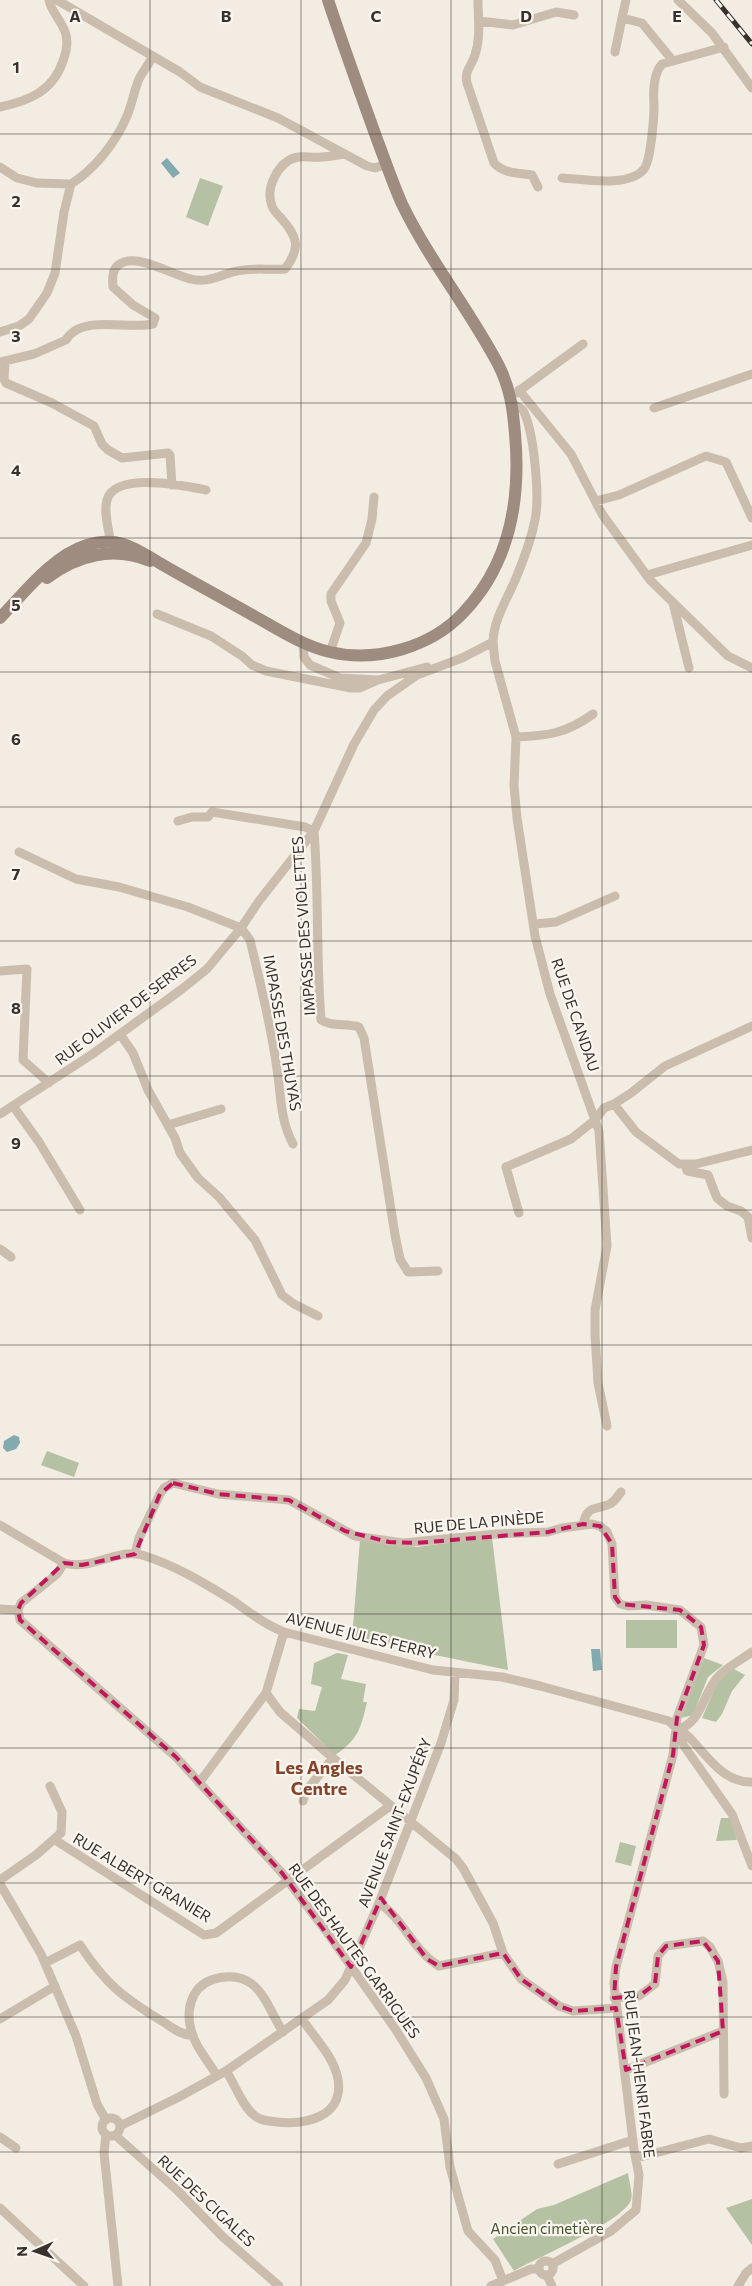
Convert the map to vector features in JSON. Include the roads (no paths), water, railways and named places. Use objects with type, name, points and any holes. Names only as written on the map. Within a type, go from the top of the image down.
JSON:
[{"type":"main road","points":[[0,618],[48,567],[67,554],[87,545],[111,548],[134,547],[166,567],[303,642],[330,652],[364,655],[410,647],[444,629],[462,614],[479,595],[493,572],[512,525],[516,500],[517,468],[514,396],[498,363],[409,218],[386,164],[328,0]]},
{"type":"street","points":[[0,107],[32,97],[46,88],[56,77],[61,67],[67,44],[67,36],[49,0]]},
{"type":"street","points":[[58,0],[180,72],[200,87],[278,118],[367,166],[375,168],[386,164]]},
{"type":"street","points":[[478,0],[479,21],[475,56],[466,70],[466,79],[494,163],[505,171],[532,175],[538,187]]},
{"type":"street","points":[[615,52],[626,0]]},
{"type":"street","points":[[678,0],[724,48],[752,88]]},
{"type":"street","points":[[479,21],[514,25],[556,12],[574,15]]},
{"type":"street","points":[[622,18],[642,23],[673,61]]},
{"type":"street","points":[[562,178],[605,182],[634,176],[644,170],[654,122],[656,70],[662,64],[724,48]]},
{"type":"street","points":[[0,167],[17,178],[37,183],[71,184],[82,177],[97,162],[116,136],[127,116],[140,79],[153,56]]},
{"type":"street","points":[[172,485],[170,455],[168,453],[122,458],[116,456],[102,444],[94,426],[52,403],[6,383],[2,362],[34,354],[66,340],[69,335],[78,329],[90,326],[142,327],[153,324],[155,318],[133,305],[114,287],[112,274],[117,266],[126,261],[143,262],[192,279],[211,280],[242,270],[285,269],[294,256],[296,243],[294,235],[272,207],[270,191],[275,176],[285,164],[298,157],[323,158],[345,154]]},
{"type":"street","points":[[0,332],[19,326],[29,319],[47,293],[55,273],[64,212],[71,184]]},
{"type":"street","points":[[514,396],[583,344]]},
{"type":"street","points":[[654,408],[752,374]]},
{"type":"street","points":[[514,396],[571,454],[602,514],[647,575],[728,656],[752,668]]},
{"type":"street","points":[[493,642],[497,616],[513,585],[528,549],[535,517],[536,487],[528,424],[523,410],[514,396]]},
{"type":"street","points":[[596,501],[619,495],[706,456],[726,462],[752,518]]},
{"type":"street","points":[[111,548],[106,501],[114,490],[138,482],[206,490]]},
{"type":"street","points":[[330,652],[340,623],[331,601],[331,594],[366,543],[372,519],[374,497]]},
{"type":"street","points":[[647,575],[752,546]]},
{"type":"street","points":[[673,603],[689,668]]},
{"type":"street","points":[[157,614],[211,636],[242,656],[252,665],[266,671],[351,688],[360,688],[378,680],[445,664]]},
{"type":"street","points":[[303,642],[304,657],[310,665],[340,678],[378,680]]},
{"type":"street","name":"RUE OLIVIER DE SERRES","points":[[0,1114],[50,1083],[120,1034],[207,969],[241,928],[259,901],[314,831],[354,744],[374,710],[387,696],[417,676],[462,658],[493,642]]},
{"type":"street","name":"RUE DE CANDAU","points":[[493,642],[495,661],[516,738],[514,786],[517,818],[535,924],[535,936],[550,994],[599,1131],[607,1246],[595,1310],[595,1335],[598,1383],[607,1426]]},
{"type":"street","points":[[516,738],[551,735],[577,726],[594,714]]},
{"type":"street","name":"IMPASSE DES VIOLETTES","points":[[178,821],[192,817],[208,817],[212,812],[305,827],[314,831],[317,877],[317,967],[321,1020],[328,1024],[359,1027],[364,1038],[384,1175],[400,1259],[408,1272],[438,1271]]},
{"type":"street","points":[[18,852],[76,879],[119,888],[188,907],[241,928]]},
{"type":"street","points":[[535,924],[556,922],[614,896]]},
{"type":"street","name":"IMPASSE DES THUYAS","points":[[241,928],[250,940],[277,1070],[280,1102],[287,1134],[293,1144]]},
{"type":"street","points":[[0,971],[28,969],[23,1060],[50,1083]]},
{"type":"street","points":[[519,1213],[506,1167],[571,1139],[595,1120],[604,1108],[614,1104],[665,1066],[752,1026]]},
{"type":"street","points":[[120,1034],[133,1053],[148,1090],[175,1138],[180,1153],[198,1178],[219,1197],[255,1240],[282,1295],[294,1304],[318,1316]]},
{"type":"street","points":[[614,1104],[636,1132],[679,1164],[696,1164],[752,1150]]},
{"type":"street","points":[[13,1106],[39,1142],[80,1210]]},
{"type":"street","points":[[168,1125],[221,1109]]},
{"type":"street","points":[[685,1164],[687,1171],[708,1176],[717,1198],[727,1206],[741,1211],[748,1217],[752,1238]]},
{"type":"street","points":[[0,1249],[11,1257]]},
{"type":"street","name":"RUE DE LA PINÈDE","points":[[135,1554],[139,1538],[160,1494],[164,1488],[173,1483],[218,1494],[289,1500],[345,1531],[367,1538],[396,1542],[416,1543],[490,1534],[548,1532],[583,1524]]},
{"type":"street","points":[[622,1492],[611,1504],[593,1508],[585,1514],[583,1524],[600,1526],[607,1532],[612,1544],[615,1597],[620,1604],[628,1606],[646,1605],[680,1610],[701,1627],[704,1645],[679,1712],[677,1730],[684,1746],[732,1814],[752,1866]]},
{"type":"street","name":"AVENUE JULES FERRY","points":[[0,1525],[64,1562],[82,1565],[124,1554],[135,1554],[160,1562],[210,1586],[268,1624],[284,1632],[433,1670],[502,1677],[669,1722],[677,1730],[690,1738],[697,1748],[727,1776],[742,1782],[752,1782]]},
{"type":"street","points":[[0,1610],[18,1610],[39,1588],[57,1574],[64,1562]]},
{"type":"street","name":"RUE DES HAUTES GARRIGUES","points":[[18,1610],[20,1620],[25,1627],[75,1666],[176,1758],[289,1881],[386,2016],[426,2078],[444,2119],[450,2167],[468,2231],[495,2260],[503,2281]]},
{"type":"street","points":[[199,1782],[266,1693],[284,1632]]},
{"type":"street","points":[[677,1730],[693,1722],[717,1677],[752,1652]]},
{"type":"street","name":"AVENUE SAINT-EXUPÉRY","points":[[120,2126],[226,2071],[328,2000],[345,1980],[379,1903],[449,1720],[454,1700],[455,1673]]},
{"type":"street","points":[[266,1693],[280,1712],[390,1806],[430,1836],[463,1868],[493,1923],[503,1953],[522,1980],[559,2006],[573,2011],[616,2008]]},
{"type":"street","name":"RUE JEAN-HENRI FABRE","points":[[552,2264],[611,2231],[636,2210],[639,2175],[633,2140],[626,2070],[614,1998],[616,1967],[674,1755],[677,1730]]},
{"type":"street","points":[[303,1801],[306,1791],[333,1758]]},
{"type":"street","points":[[0,1880],[55,1840],[61,1833],[62,1812],[50,1786]]},
{"type":"street","name":"RUE ALBERT GRANIER","points":[[55,1840],[204,1935],[216,1934],[390,1806]]},
{"type":"street","points":[[0,1884],[45,1963],[76,2036],[97,2104],[106,2120]]},
{"type":"street","points":[[379,1903],[390,1910],[427,1959],[439,1966],[503,1953]]},
{"type":"street","points":[[614,1998],[639,1996],[655,1984],[658,1956],[666,1946],[703,1941],[710,1947],[718,1960],[722,1982],[724,2094]]},
{"type":"street","points":[[45,1963],[80,1945],[97,1972],[113,1988],[138,2007],[172,2028],[193,2036]]},
{"type":"street","points":[[217,2076],[193,2036],[189,2016],[194,1994],[210,1981],[218,1977],[230,1977],[251,1983],[283,2032]]},
{"type":"street","points":[[0,2019],[55,1986]]},
{"type":"street","points":[[226,2071],[251,2112],[257,2118],[296,2123],[307,2122],[323,2116],[333,2103],[337,2092],[338,2080],[328,2057],[302,2019]]},
{"type":"street","points":[[626,2070],[723,2031]]},
{"type":"street","points":[[111,2134],[102,2127],[106,2120],[113,2118],[120,2126],[119,2131],[111,2134],[103,2146],[118,2286]]},
{"type":"street","name":"RUE DES CIGALES","points":[[111,2134],[178,2191],[223,2237],[279,2286]]},
{"type":"street","points":[[0,2137],[16,2148]]},
{"type":"street","points":[[636,2158],[709,2139],[741,2148],[752,2146]]},
{"type":"street","points":[[558,2164],[633,2140]]},
{"type":"street","points":[[0,2208],[84,2286]]},
{"type":"street","points":[[539,2269],[545,2260],[552,2264],[554,2270],[548,2275]]},
{"type":"street","points":[[738,2286],[746,2272],[752,2268]]},
{"type":"street","points":[[491,2286],[531,2269],[539,2269]]},
{"type":"street","points":[[539,2269],[541,2273],[548,2275]]},
{"type":"street","points":[[548,2275],[552,2286]]},
{"type":"street","points":[[113,2286],[116,2276]]},
{"type":"water","points":[[167,158],[180,173],[173,178],[161,163]]},
{"type":"water","points":[[14,1435],[19,1437],[20,1443],[16,1449],[7,1452],[3,1448],[4,1441]]},
{"type":"water","points":[[591,1649],[600,1649],[602,1670],[593,1671]]},
{"type":"railway","points":[[716,0],[752,44]]},
{"type":"district","name":"Les Angles Centre","points":[[319,1778]]},
{"type":"park label","name":"Ancien cimetière","points":[[547,2229]]}]
